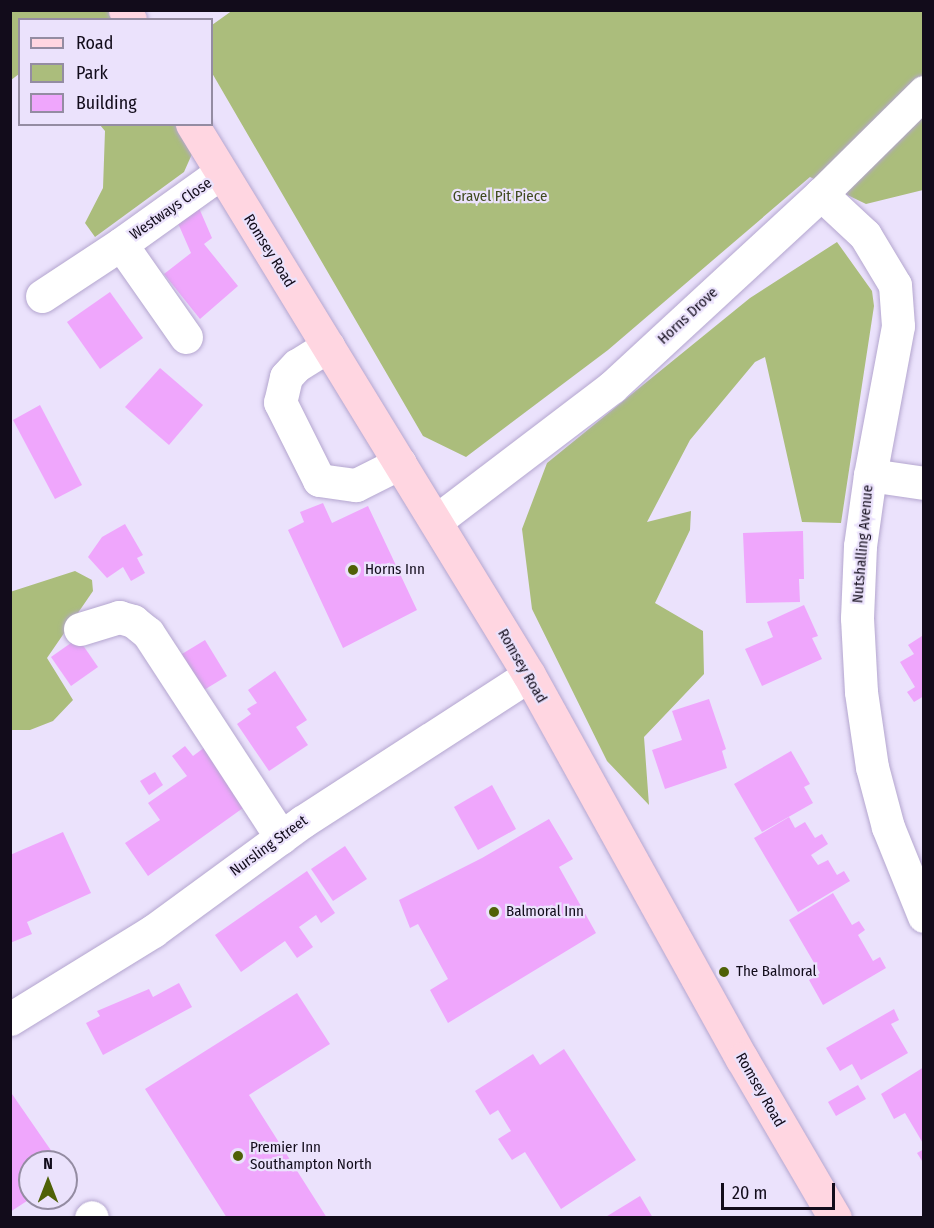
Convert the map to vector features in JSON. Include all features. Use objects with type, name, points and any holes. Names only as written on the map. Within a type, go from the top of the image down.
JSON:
[{"type":"main road","name":"Romsey Road","points":[[193,126],[529,675],[742,1059],[835,1218]]},
{"type":"street","name":"Horns Drove","points":[[436,521],[612,387],[821,194],[924,92]]},
{"type":"street","name":"Westways Close","points":[[42,296],[121,244],[220,173]]},
{"type":"street","name":"Nutshalling Avenue","points":[[821,194],[865,236],[895,285],[898,326],[870,475],[860,546],[857,618],[861,692],[872,767],[888,827],[924,916]]},
{"type":"street","name":"Westways Close","points":[[121,244],[186,337]]},
{"type":"street","points":[[328,346],[297,365],[286,377],[280,402],[319,480],[356,485],[399,463]]},
{"type":"street","points":[[870,475],[924,483]]},
{"type":"street","points":[[80,629],[119,617],[133,621],[148,633],[281,837]]},
{"type":"street","name":"Nursling Street","points":[[10,1019],[153,931],[281,837],[529,675]]},
{"type":"green space","name":"Gravel Pit Piece","points":[[233,10],[923,11],[923,190],[866,204],[810,177],[608,350],[466,457],[423,436],[213,75],[213,24]]},
{"type":"green space","points":[[11,11],[110,11],[114,18],[18,18],[18,75],[11,80]]},
{"type":"green space","points":[[101,126],[176,126],[192,154],[184,172],[95,237],[85,223],[103,188],[105,131]]},
{"type":"green space","points":[[837,242],[872,291],[874,306],[841,523],[802,522],[765,357],[755,362],[690,440],[647,522],[691,511],[690,530],[655,603],[703,631],[704,674],[644,737],[649,805],[607,761],[532,609],[522,529],[547,463],[750,298]]},
{"type":"green space","points":[[75,571],[92,580],[93,591],[47,658],[73,700],[53,721],[30,730],[11,730],[10,592]]},
{"type":"building","points":[[199,208],[212,238],[204,244],[238,286],[200,319],[164,274],[191,253],[177,221]]},
{"type":"building","points":[[110,292],[143,338],[100,369],[67,322]]},
{"type":"building","points":[[160,368],[203,405],[169,445],[125,407]]},
{"type":"building","points":[[40,405],[82,485],[55,499],[13,420]]},
{"type":"building","name":"Horns Inn","points":[[323,503],[332,523],[368,506],[417,610],[343,648],[288,530],[304,522],[300,512]]},
{"type":"building","points":[[125,524],[143,555],[137,558],[145,573],[131,581],[123,567],[107,578],[88,557],[102,537]]},
{"type":"building","points":[[803,531],[804,579],[799,579],[800,602],[746,603],[743,533]]},
{"type":"building","points":[[804,605],[818,636],[812,638],[822,659],[762,686],[745,649],[773,637],[767,622]]},
{"type":"building","points":[[922,636],[924,696],[914,702],[907,692],[915,687],[900,662],[914,654],[908,645]]},
{"type":"building","points":[[78,638],[98,667],[71,686],[51,657]]},
{"type":"building","points":[[205,640],[227,676],[199,693],[177,657]]},
{"type":"building","points":[[275,671],[307,720],[296,727],[308,745],[269,771],[237,724],[251,714],[247,709],[257,703],[248,690]]},
{"type":"building","points":[[709,699],[726,749],[722,751],[727,768],[665,789],[652,750],[682,740],[672,711]]},
{"type":"building","points":[[209,744],[250,803],[148,876],[125,843],[160,820],[148,803],[187,776],[172,756],[185,746],[193,756]]},
{"type":"building","points":[[791,751],[810,784],[804,787],[813,803],[762,832],[734,784]]},
{"type":"building","points":[[155,772],[163,785],[149,795],[140,781]]},
{"type":"building","points":[[492,785],[516,829],[478,850],[454,807]]},
{"type":"building","points":[[789,817],[795,828],[805,822],[815,838],[822,834],[828,844],[811,855],[818,865],[828,860],[837,875],[844,871],[850,881],[798,912],[754,838]]},
{"type":"building","name":"Balmoral Inn","points":[[549,819],[573,859],[559,867],[596,933],[448,1023],[430,990],[448,979],[418,924],[410,928],[399,900],[482,858]]},
{"type":"building","points":[[63,832],[91,893],[27,922],[32,934],[10,943],[10,855]]},
{"type":"building","points":[[345,846],[367,879],[333,901],[311,869]]},
{"type":"building","points":[[307,871],[335,913],[321,923],[316,915],[299,927],[313,947],[297,958],[285,941],[241,972],[215,935]]},
{"type":"building","points":[[833,893],[852,925],[859,921],[865,930],[858,935],[873,961],[880,957],[886,968],[823,1005],[809,980],[820,973],[789,920]]},
{"type":"building","points":[[179,983],[192,1007],[103,1055],[86,1023],[100,1016],[97,1011],[149,989],[153,997]]},
{"type":"building","name":"Premier Inn Southampton North","points":[[297,993],[330,1044],[249,1095],[327,1218],[227,1218],[145,1089]]},
{"type":"building","points":[[894,1009],[899,1020],[891,1024],[908,1053],[861,1080],[852,1064],[840,1071],[826,1048]]},
{"type":"building","points":[[564,1049],[636,1160],[561,1209],[525,1152],[512,1160],[498,1139],[511,1131],[498,1110],[490,1115],[475,1091],[533,1054],[540,1065]]},
{"type":"building","points":[[924,1067],[924,1145],[905,1113],[894,1119],[881,1094]]},
{"type":"building","points":[[858,1085],[866,1099],[836,1116],[828,1102]]},
{"type":"building","points":[[12,1094],[51,1150],[18,1150],[18,1207],[10,1212]]},
{"type":"building","points":[[924,1149],[924,1164],[917,1153]]},
{"type":"building","points":[[640,1196],[653,1218],[604,1218]]},
{"type":"place","name":"Horns Inn","points":[[353,570]]},
{"type":"place","name":"Balmoral Inn","points":[[494,912]]},
{"type":"place","name":"The Balmoral","points":[[724,972]]},
{"type":"place","name":"Premier Inn Southampton North","points":[[238,1156]]}]
